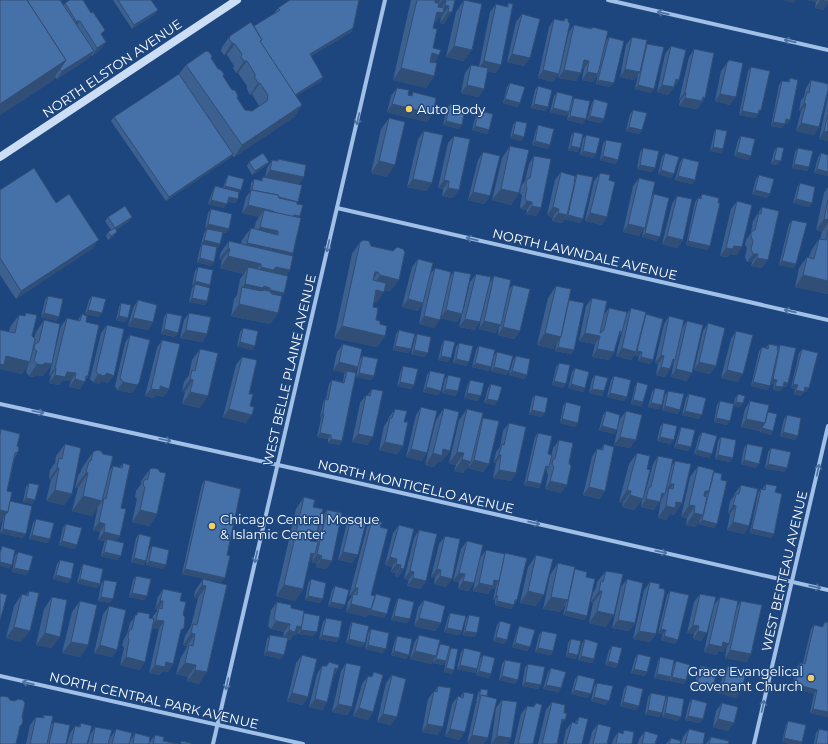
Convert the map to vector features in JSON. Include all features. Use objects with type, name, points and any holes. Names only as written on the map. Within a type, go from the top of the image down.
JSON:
[{"type":"main road","name":"NORTH ELSTON AVENUE","points":[[0,157],[236,0]]},
{"type":"street","name":"WEST BELLE PLAINE AVENUE","points":[[213,744],[385,0]]},
{"type":"street","points":[[608,0],[828,50]]},
{"type":"street","name":"NORTH LAWNDALE AVENUE","points":[[337,208],[828,320]]},
{"type":"street","name":"NORTH MONTICELLO AVENUE","points":[[0,404],[278,465],[828,590]]},
{"type":"street","name":"WEST BERTEAU AVENUE","points":[[754,744],[828,426]]},
{"type":"street","name":"NORTH CENTRAL PARK AVENUE","points":[[0,676],[303,744]]},
{"type":"building","points":[[0,0],[27,0],[66,60],[0,104]]},
{"type":"building","points":[[27,0],[60,0],[94,51],[62,71],[60,69],[66,60]]},
{"type":"building","points":[[70,0],[83,0],[91,13],[93,12],[105,30],[101,34],[106,42],[97,48],[80,21],[76,21],[65,3]]},
{"type":"building","points":[[118,0],[151,0],[158,10],[134,25]]},
{"type":"building","points":[[290,0],[359,0],[353,28],[310,54],[323,77],[295,95],[260,42],[262,40],[254,26],[280,10],[278,8]]},
{"type":"building","points":[[417,0],[435,0],[435,3],[439,3],[438,7],[444,8],[443,13],[437,12],[433,28],[437,29],[433,48],[441,50],[439,55],[432,53],[430,62],[437,63],[434,76],[401,68]]},
{"type":"building","points":[[442,0],[455,0],[452,12],[448,12],[449,6],[445,5],[446,1]]},
{"type":"building","points":[[464,0],[482,4],[472,50],[454,46]]},
{"type":"building","points":[[508,3],[513,4],[501,65],[484,61],[496,4],[508,7]]},
{"type":"building","points":[[522,14],[540,19],[530,58],[512,54]]},
{"type":"building","points":[[565,18],[568,19],[568,22],[570,23],[559,74],[543,70],[554,19],[564,21]]},
{"type":"building","points":[[251,22],[262,40],[260,41],[302,105],[242,145],[186,65],[206,51],[209,52],[218,69],[224,74],[223,76],[232,90],[235,90],[238,96],[237,98],[245,110],[252,111],[267,101],[268,95],[260,83],[258,83],[255,78],[255,74],[247,61],[244,61],[241,57],[242,54],[235,44],[229,39],[230,36]]},
{"type":"building","points":[[574,25],[608,31],[598,74],[587,72],[589,61],[584,60],[581,73],[564,70]]},
{"type":"building","points":[[609,37],[624,41],[614,83],[598,80]]},
{"type":"building","points":[[632,37],[647,40],[640,72],[625,69]]},
{"type":"building","points":[[647,44],[664,47],[654,89],[638,85]]},
{"type":"building","points":[[671,46],[686,50],[679,80],[676,79],[674,87],[662,85]]},
{"type":"building","points":[[694,49],[714,53],[705,98],[703,97],[702,101],[685,98]]},
{"type":"building","points":[[729,60],[743,63],[736,97],[720,94]]},
{"type":"building","points":[[471,65],[488,68],[484,89],[467,85]]},
{"type":"building","points":[[751,67],[770,71],[761,110],[759,110],[758,114],[742,111]]},
{"type":"building","points":[[179,74],[233,154],[169,197],[114,117]]},
{"type":"building","points":[[790,78],[798,80],[790,120],[786,119],[785,124],[773,122],[782,81],[789,82]]},
{"type":"building","points":[[811,80],[828,84],[828,90],[819,127],[801,123],[806,104],[804,103],[807,92],[809,93]]},
{"type":"building","points":[[510,83],[525,87],[520,103],[505,99]]},
{"type":"building","points":[[538,86],[552,90],[548,107],[534,104]]},
{"type":"building","points":[[397,88],[409,90],[408,95],[412,96],[413,92],[436,98],[433,114],[392,104]]},
{"type":"building","points":[[557,92],[573,96],[569,112],[553,108]]},
{"type":"building","points":[[574,98],[590,101],[586,119],[570,116]]},
{"type":"building","points":[[594,99],[608,103],[604,119],[590,116]]},
{"type":"building","points":[[450,104],[465,108],[462,125],[446,121]]},
{"type":"building","points":[[633,110],[647,113],[642,130],[629,127]]},
{"type":"building","points":[[479,111],[493,114],[489,130],[475,126]]},
{"type":"building","points":[[828,114],[828,132],[824,131]]},
{"type":"building","points":[[389,118],[405,122],[395,165],[379,161]]},
{"type":"building","points":[[516,121],[527,123],[524,137],[513,134]]},
{"type":"building","points":[[538,125],[554,129],[550,145],[535,141]]},
{"type":"building","points":[[716,129],[727,131],[723,149],[713,147]]},
{"type":"building","points":[[424,131],[443,135],[432,183],[413,179]]},
{"type":"building","points":[[574,132],[583,134],[580,148],[571,146]]},
{"type":"building","points":[[586,135],[600,138],[596,154],[583,151]]},
{"type":"building","points":[[454,136],[470,139],[459,190],[448,188],[449,181],[444,180]]},
{"type":"building","points":[[741,136],[755,139],[751,156],[737,152]]},
{"type":"building","points":[[606,140],[622,143],[618,160],[603,156]]},
{"type":"building","points":[[510,146],[529,150],[519,193],[501,189]]},
{"type":"building","points":[[777,147],[784,148],[781,161],[774,160]]},
{"type":"building","points":[[643,148],[659,151],[655,168],[640,165]]},
{"type":"building","points":[[798,148],[813,151],[809,167],[794,164]]},
{"type":"building","points":[[483,152],[500,156],[490,196],[473,192]]},
{"type":"building","points":[[263,153],[269,162],[255,171],[249,162]]},
{"type":"building","points":[[665,153],[679,157],[674,174],[661,170]]},
{"type":"building","points":[[821,153],[828,155],[828,172],[817,169]]},
{"type":"building","points":[[534,156],[551,159],[541,208],[532,206],[532,202],[527,201],[525,198],[527,179],[530,178]]},
{"type":"building","points":[[683,158],[699,162],[695,180],[678,176]]},
{"type":"building","points":[[278,159],[306,165],[304,177],[270,170],[272,160],[278,161]]},
{"type":"building","points":[[34,168],[56,203],[69,194],[99,240],[21,291],[0,258],[0,190]]},
{"type":"building","points":[[561,172],[575,176],[567,215],[558,213],[559,209],[553,207]]},
{"type":"building","points":[[600,173],[610,175],[609,180],[615,182],[607,217],[590,213]]},
{"type":"building","points":[[577,174],[593,177],[583,219],[568,215]]},
{"type":"building","points":[[228,175],[244,179],[241,190],[225,186]]},
{"type":"building","points":[[759,175],[774,179],[770,194],[755,190]]},
{"type":"building","points":[[263,177],[302,185],[298,202],[279,197],[278,195],[252,190],[254,179],[262,181]]},
{"type":"building","points":[[639,178],[655,182],[645,228],[628,224]]},
{"type":"building","points":[[800,183],[815,187],[812,203],[796,199]]},
{"type":"building","points":[[215,186],[239,192],[238,199],[229,197],[227,204],[211,200]]},
{"type":"building","points":[[251,190],[278,195],[279,198],[303,205],[300,216],[294,215],[294,217],[283,215],[248,205]]},
{"type":"building","points":[[654,194],[669,198],[660,237],[645,233]]},
{"type":"building","points":[[702,194],[719,198],[718,203],[720,203],[710,246],[688,241],[698,198],[701,199]]},
{"type":"building","points":[[677,196],[692,199],[683,240],[667,236]]},
{"type":"building","points":[[828,200],[828,220],[824,219]]},
{"type":"building","points":[[737,201],[752,205],[742,247],[734,246],[733,249],[726,248]]},
{"type":"building","points":[[125,206],[132,217],[115,228],[108,217]]},
{"type":"building","points":[[762,207],[779,211],[768,260],[757,258],[758,254],[753,254],[751,249],[753,241],[751,232],[755,230]]},
{"type":"building","points":[[211,209],[232,214],[229,229],[208,224]]},
{"type":"building","points":[[264,210],[301,218],[293,253],[247,243],[251,228],[278,235],[278,231],[260,227]]},
{"type":"building","points":[[792,220],[807,223],[796,264],[782,261]]},
{"type":"building","points":[[115,228],[117,232],[111,236],[108,232]]},
{"type":"building","points":[[207,229],[223,232],[220,244],[204,240]]},
{"type":"building","points":[[828,230],[828,281],[803,275],[807,257],[814,259],[819,239],[826,240]]},
{"type":"building","points":[[364,240],[369,241],[371,246],[393,251],[397,247],[403,249],[405,252],[399,280],[380,275],[378,272],[375,272],[373,280],[386,283],[384,292],[376,290],[373,307],[378,308],[376,320],[380,321],[380,324],[387,326],[385,336],[342,326],[360,242]]},
{"type":"building","points":[[229,241],[293,256],[290,270],[276,267],[273,270],[261,267],[261,264],[228,256],[230,249],[228,248]]},
{"type":"building","points":[[202,244],[217,247],[214,262],[200,258]]},
{"type":"building","points":[[418,259],[433,263],[423,303],[408,299]]},
{"type":"building","points":[[198,267],[213,270],[210,285],[195,281]]},
{"type":"building","points":[[248,267],[288,276],[284,293],[270,290],[270,288],[264,286],[263,288],[245,284]]},
{"type":"building","points":[[435,268],[451,272],[440,320],[424,316]]},
{"type":"building","points":[[454,271],[471,274],[462,314],[446,310]]},
{"type":"building","points":[[476,274],[491,277],[480,322],[465,319]]},
{"type":"building","points":[[494,276],[511,280],[501,325],[484,321]]},
{"type":"building","points":[[195,284],[210,288],[207,301],[192,298]]},
{"type":"building","points":[[513,285],[530,289],[520,331],[503,327]]},
{"type":"building","points":[[556,286],[571,289],[561,337],[545,333]]},
{"type":"building","points":[[242,287],[269,291],[272,294],[282,296],[278,313],[239,304]]},
{"type":"building","points":[[48,296],[63,299],[59,317],[44,313]]},
{"type":"building","points":[[92,296],[106,299],[102,313],[88,310]]},
{"type":"building","points":[[592,298],[607,301],[600,333],[604,330],[609,308],[627,312],[622,332],[620,331],[614,352],[597,349],[600,336],[585,333]]},
{"type":"building","points":[[138,300],[157,305],[153,322],[133,318]]},
{"type":"building","points":[[569,300],[584,303],[574,350],[558,347]]},
{"type":"building","points":[[121,303],[131,305],[128,318],[119,316]]},
{"type":"building","points":[[631,308],[646,312],[636,352],[622,348]]},
{"type":"building","points":[[26,313],[37,315],[32,336],[35,339],[30,362],[6,356],[4,365],[0,364],[0,330],[15,333],[19,315],[25,316]]},
{"type":"building","points":[[167,313],[182,316],[178,333],[164,329]]},
{"type":"building","points":[[189,313],[211,317],[207,334],[186,330]]},
{"type":"building","points":[[82,314],[87,316],[86,322],[99,325],[88,376],[86,376],[85,382],[75,379],[76,373],[67,372],[65,377],[55,375],[55,368],[67,318],[80,321]]},
{"type":"building","points":[[646,314],[663,319],[653,360],[641,357],[642,352],[637,351]]},
{"type":"building","points":[[669,316],[684,320],[675,360],[673,359],[670,369],[661,367],[664,356],[661,355]]},
{"type":"building","points":[[44,320],[60,324],[52,364],[45,363],[42,365],[37,364],[34,360],[37,351],[34,349],[35,344],[39,342]]},
{"type":"building","points":[[687,321],[703,325],[692,373],[676,369]]},
{"type":"building","points":[[708,323],[725,328],[716,366],[699,362]]},
{"type":"building","points":[[107,325],[124,329],[114,376],[107,373],[104,376],[98,374],[96,371]]},
{"type":"building","points":[[243,328],[258,331],[255,346],[240,342]]},
{"type":"building","points":[[399,330],[415,334],[411,349],[395,346]]},
{"type":"building","points":[[736,331],[753,335],[743,374],[727,370]]},
{"type":"building","points":[[417,334],[431,337],[428,353],[414,350]]},
{"type":"building","points":[[130,335],[150,340],[139,383],[137,385],[123,382],[120,378]]},
{"type":"building","points":[[162,340],[180,344],[169,389],[160,386],[160,390],[151,389]]},
{"type":"building","points":[[444,340],[455,342],[451,358],[441,356]]},
{"type":"building","points":[[459,343],[473,346],[469,362],[456,359]]},
{"type":"building","points":[[343,344],[362,349],[358,367],[339,362]]},
{"type":"building","points":[[769,344],[778,346],[770,386],[753,382],[762,347],[768,349]]},
{"type":"building","points":[[780,345],[796,348],[788,383],[784,382],[783,387],[775,386],[777,380],[773,379]]},
{"type":"building","points":[[479,346],[495,350],[491,367],[475,363]]},
{"type":"building","points":[[200,349],[218,353],[208,396],[190,392],[193,380],[190,379],[192,370],[195,371]]},
{"type":"building","points":[[802,349],[818,353],[809,388],[805,387],[804,392],[796,390],[798,385],[793,384]]},
{"type":"building","points":[[497,352],[513,356],[509,371],[494,367]]},
{"type":"building","points":[[363,356],[378,359],[374,376],[359,373]]},
{"type":"building","points":[[516,356],[530,359],[527,375],[512,371]]},
{"type":"building","points":[[242,357],[257,360],[249,394],[253,394],[250,406],[254,407],[252,415],[229,409]]},
{"type":"building","points":[[559,363],[570,365],[566,384],[554,381]]},
{"type":"building","points":[[403,366],[418,369],[414,385],[400,382]]},
{"type":"building","points":[[575,368],[589,372],[585,388],[571,384]]},
{"type":"building","points":[[347,371],[356,373],[342,441],[331,439],[331,435],[320,433],[325,399],[328,400],[332,380],[344,383]]},
{"type":"building","points":[[430,371],[445,374],[441,391],[426,387]]},
{"type":"building","points":[[448,375],[461,378],[458,391],[445,389]]},
{"type":"building","points":[[595,375],[608,378],[604,391],[592,389]]},
{"type":"building","points":[[614,376],[631,380],[627,397],[610,393]]},
{"type":"building","points":[[470,380],[484,383],[481,396],[467,393]]},
{"type":"building","points":[[637,382],[648,385],[643,402],[633,400]]},
{"type":"building","points":[[491,384],[502,387],[498,401],[487,399]]},
{"type":"building","points":[[655,388],[665,390],[662,405],[651,403]]},
{"type":"building","points":[[372,389],[383,391],[373,437],[358,434],[366,395],[370,396]]},
{"type":"building","points":[[668,391],[684,394],[680,410],[665,406]]},
{"type":"building","points":[[689,394],[706,398],[702,415],[685,411]]},
{"type":"building","points":[[738,394],[745,396],[743,403],[736,402]]},
{"type":"building","points":[[535,395],[548,398],[545,413],[532,410]]},
{"type":"building","points":[[720,401],[734,404],[730,421],[716,418]]},
{"type":"building","points":[[750,401],[769,405],[765,423],[746,419]]},
{"type":"building","points":[[566,402],[581,406],[578,423],[562,419]]},
{"type":"building","points":[[421,407],[437,411],[427,453],[411,449]]},
{"type":"building","points":[[444,408],[459,412],[450,451],[443,449],[442,456],[433,453]]},
{"type":"building","points":[[395,409],[407,411],[404,422],[408,422],[403,446],[385,442],[390,418],[392,418]]},
{"type":"building","points":[[467,409],[483,413],[471,462],[462,459],[464,453],[457,452]]},
{"type":"building","points":[[606,411],[620,415],[617,430],[602,426]]},
{"type":"building","points":[[626,411],[642,415],[636,440],[620,437]]},
{"type":"building","points":[[768,412],[777,414],[773,431],[762,428]]},
{"type":"building","points":[[787,415],[801,418],[798,436],[783,432]]},
{"type":"building","points":[[483,418],[499,421],[489,464],[474,460]]},
{"type":"building","points":[[509,423],[526,427],[516,473],[499,470],[501,455],[499,454],[502,444],[504,445]]},
{"type":"building","points":[[663,423],[677,426],[674,440],[660,437]]},
{"type":"building","points":[[681,427],[695,430],[691,447],[677,444]]},
{"type":"building","points":[[1,429],[20,434],[17,446],[19,447],[18,452],[15,453],[7,491],[12,492],[8,512],[0,510]]},
{"type":"building","points":[[702,432],[717,436],[712,454],[697,450]]},
{"type":"building","points":[[538,433],[552,436],[548,454],[552,455],[549,467],[546,466],[541,484],[527,481]]},
{"type":"building","points":[[721,437],[736,440],[733,458],[718,455]]},
{"type":"building","points":[[559,440],[573,443],[569,463],[571,466],[567,485],[550,481],[554,467],[552,464],[553,459],[555,459]]},
{"type":"building","points":[[65,444],[81,448],[72,494],[55,490],[59,468],[57,468],[59,458],[62,459]]},
{"type":"building","points":[[604,444],[614,447],[605,491],[589,487],[597,449],[603,450]]},
{"type":"building","points":[[747,444],[763,447],[759,464],[744,460]]},
{"type":"building","points":[[771,448],[791,452],[787,468],[768,464]]},
{"type":"building","points":[[97,450],[101,451],[103,454],[113,456],[102,501],[83,496],[89,461],[91,461],[93,452]]},
{"type":"building","points":[[637,453],[650,456],[647,469],[650,470],[643,499],[630,495],[631,491],[627,490]]},
{"type":"building","points":[[658,456],[673,459],[665,494],[662,493],[660,502],[646,499],[649,487],[651,487]]},
{"type":"building","points":[[675,461],[691,464],[682,503],[676,502],[675,508],[666,506],[669,488],[673,489],[674,484],[670,484]]},
{"type":"building","points":[[123,463],[130,465],[121,508],[126,509],[120,536],[104,532],[105,524],[99,522],[104,498],[106,499],[113,466],[122,468]]},
{"type":"building","points":[[698,466],[714,470],[709,491],[705,491],[704,496],[707,497],[703,515],[694,513],[695,506],[689,505]]},
{"type":"building","points":[[152,468],[166,473],[157,514],[140,510],[145,487],[143,485],[144,480],[148,479],[150,469]]},
{"type":"building","points":[[714,472],[722,474],[721,480],[727,481],[717,524],[702,520]]},
{"type":"building","name":"Chicago Central Mosque & Islamic Center","points":[[205,480],[241,489],[227,555],[230,556],[225,578],[185,569]]},
{"type":"building","points":[[29,483],[39,485],[35,500],[26,498]]},
{"type":"building","points":[[766,484],[777,486],[775,492],[782,494],[774,534],[752,529],[761,489],[765,490]]},
{"type":"building","points":[[741,485],[758,489],[749,526],[733,522],[736,506],[733,505],[736,494],[739,494]]},
{"type":"building","points":[[304,497],[315,500],[313,507],[323,509],[317,532],[312,531],[310,541],[318,542],[315,554],[311,553],[303,589],[284,585]]},
{"type":"building","points":[[10,501],[32,506],[26,534],[3,529],[5,515],[8,512]]},
{"type":"building","points":[[327,510],[342,513],[332,561],[321,559],[322,556],[317,554]]},
{"type":"building","points":[[351,518],[366,522],[358,555],[343,552]]},
{"type":"building","points":[[36,519],[54,523],[50,539],[32,535]]},
{"type":"building","points":[[372,519],[382,522],[380,527],[388,529],[371,595],[375,596],[371,609],[351,604],[353,594],[357,595],[358,588],[355,588]]},
{"type":"building","points":[[66,524],[82,528],[77,545],[62,541]]},
{"type":"building","points":[[399,525],[414,529],[404,569],[400,568],[401,565],[396,564],[397,559],[390,557]]},
{"type":"building","points":[[419,530],[437,534],[426,581],[413,578],[414,572],[410,571]]},
{"type":"building","points":[[139,534],[151,537],[146,561],[134,558]]},
{"type":"building","points":[[445,536],[460,539],[452,579],[440,576],[441,570],[437,569]]},
{"type":"building","points":[[107,539],[124,543],[121,556],[104,552]]},
{"type":"building","points":[[467,541],[483,545],[474,583],[463,581],[465,574],[459,573]]},
{"type":"building","points":[[2,546],[15,550],[12,565],[0,562]]},
{"type":"building","points":[[152,546],[169,550],[166,565],[149,561]]},
{"type":"building","points":[[486,550],[505,554],[499,581],[494,580],[493,586],[479,583]]},
{"type":"building","points":[[18,552],[33,556],[29,571],[14,568]]},
{"type":"building","points":[[505,553],[527,558],[517,600],[515,600],[514,605],[497,601],[498,596],[496,596]]},
{"type":"building","points":[[536,555],[553,559],[544,595],[528,591]]},
{"type":"building","points":[[60,560],[74,563],[71,579],[56,575]]},
{"type":"building","points":[[558,563],[575,567],[568,600],[551,597]]},
{"type":"building","points":[[83,564],[103,569],[100,584],[80,579]]},
{"type":"building","points":[[575,569],[587,572],[586,577],[595,579],[587,616],[566,611]]},
{"type":"building","points":[[606,571],[623,574],[614,615],[597,611],[602,591],[599,591],[601,581],[603,582]]},
{"type":"building","points":[[136,576],[151,579],[147,596],[132,593]]},
{"type":"building","points":[[203,579],[227,585],[207,672],[195,670],[196,665],[185,663],[189,645],[193,646],[195,634],[191,633],[193,624],[197,625],[206,586],[202,585]]},
{"type":"building","points":[[311,579],[326,583],[323,599],[308,596]]},
{"type":"building","points":[[627,579],[643,583],[635,623],[618,620]]},
{"type":"building","points":[[104,580],[117,582],[113,599],[101,597]]},
{"type":"building","points":[[650,582],[660,584],[659,588],[664,589],[665,592],[656,634],[639,631]]},
{"type":"building","points":[[335,586],[349,590],[345,605],[331,602]]},
{"type":"building","points":[[163,589],[182,593],[180,601],[186,602],[183,615],[185,617],[184,628],[181,630],[173,664],[166,662],[165,667],[155,665],[164,621],[156,620],[159,608],[162,609],[163,601],[160,601]]},
{"type":"building","points":[[29,591],[39,593],[30,631],[14,627],[22,594],[28,596]]},
{"type":"building","points":[[670,591],[689,595],[678,640],[664,636],[666,630],[661,629]]},
{"type":"building","points":[[0,593],[7,595],[0,621]]},
{"type":"building","points":[[376,594],[391,598],[387,614],[371,610]]},
{"type":"building","points":[[700,594],[716,597],[707,633],[698,631],[699,626],[693,625]]},
{"type":"building","points":[[52,597],[67,600],[60,637],[45,633]]},
{"type":"building","points":[[720,597],[738,601],[729,644],[723,642],[722,647],[709,644]]},
{"type":"building","points":[[398,598],[414,602],[410,619],[394,616]]},
{"type":"building","points":[[424,600],[445,606],[441,623],[419,618]]},
{"type":"building","points":[[80,601],[97,605],[88,645],[71,642]]},
{"type":"building","points":[[741,601],[762,605],[751,654],[730,650]]},
{"type":"building","points":[[277,602],[291,605],[291,608],[304,611],[302,627],[297,626],[295,632],[289,630],[290,624],[276,621],[274,618]]},
{"type":"building","points":[[109,606],[126,610],[117,650],[100,645]]},
{"type":"building","points":[[138,612],[150,614],[149,618],[154,619],[145,662],[126,657],[129,631],[132,629],[135,615],[137,615]]},
{"type":"building","points":[[304,613],[320,616],[317,632],[301,630]]},
{"type":"building","points":[[450,613],[466,616],[462,631],[447,628]]},
{"type":"building","points":[[469,615],[480,617],[477,633],[465,631]]},
{"type":"building","points":[[326,618],[342,621],[339,638],[322,635]]},
{"type":"building","points":[[500,621],[511,624],[507,640],[496,637]]},
{"type":"building","points":[[352,622],[369,626],[365,643],[349,639]]},
{"type":"building","name":"Grace Evangelical Covenant Church","points":[[825,622],[828,623],[828,712],[813,709],[817,690],[795,684],[800,663],[805,664],[814,625],[823,627]]},
{"type":"building","points":[[519,626],[535,630],[530,647],[515,643]]},
{"type":"building","points":[[371,629],[389,633],[386,649],[368,645]]},
{"type":"building","points":[[542,631],[557,634],[553,651],[538,648]]},
{"type":"building","points":[[270,635],[288,638],[284,655],[267,651]]},
{"type":"building","points":[[419,635],[440,640],[436,656],[415,651]]},
{"type":"building","points":[[397,636],[412,639],[409,655],[394,651]]},
{"type":"building","points":[[571,639],[581,641],[578,655],[568,653]]},
{"type":"building","points":[[585,639],[598,643],[594,659],[581,656]]},
{"type":"building","points":[[440,644],[450,646],[446,661],[436,659]]},
{"type":"building","points":[[612,646],[622,648],[618,664],[608,661]]},
{"type":"building","points":[[451,648],[458,649],[454,670],[446,668]]},
{"type":"building","points":[[464,648],[481,652],[477,669],[460,665]]},
{"type":"building","points":[[638,654],[651,657],[647,672],[634,669]]},
{"type":"building","points":[[302,655],[317,659],[308,697],[292,693]]},
{"type":"building","points":[[483,655],[495,658],[491,674],[479,671]]},
{"type":"building","points":[[660,657],[674,660],[671,677],[657,674]]},
{"type":"building","points":[[505,660],[521,663],[518,680],[502,676]]},
{"type":"building","points":[[676,661],[690,665],[686,680],[672,677]]},
{"type":"building","points":[[329,662],[339,665],[338,669],[335,668],[327,702],[315,699],[322,666],[327,666]]},
{"type":"building","points":[[346,663],[361,666],[352,707],[338,704]]},
{"type":"building","points":[[528,664],[545,667],[541,685],[525,682]]},
{"type":"building","points":[[701,666],[717,670],[713,688],[697,684]]},
{"type":"building","points":[[728,666],[746,671],[742,690],[723,685]]},
{"type":"building","points":[[551,668],[566,672],[561,688],[546,685]]},
{"type":"building","points":[[374,672],[383,675],[373,712],[359,708],[368,676],[372,677]]},
{"type":"building","points":[[392,675],[406,679],[397,717],[383,714]]},
{"type":"building","points":[[578,675],[595,679],[591,694],[574,690]]},
{"type":"building","points":[[597,683],[613,686],[609,701],[594,697]]},
{"type":"building","points":[[627,685],[643,689],[639,706],[623,702]]},
{"type":"building","points":[[438,686],[451,688],[443,727],[427,724],[434,691],[437,692]]},
{"type":"building","points":[[481,689],[488,690],[487,696],[481,695],[479,697]]},
{"type":"building","points":[[464,692],[474,694],[465,732],[450,729],[458,696],[463,698]]},
{"type":"building","points":[[651,693],[666,696],[662,713],[648,710]]},
{"type":"building","points":[[481,695],[497,699],[488,738],[472,735]]},
{"type":"building","points":[[668,696],[684,699],[681,717],[665,713]]},
{"type":"building","points":[[0,697],[8,697],[10,700],[15,701],[18,699],[23,700],[25,703],[22,717],[23,720],[16,744],[0,744]]},
{"type":"building","points":[[692,699],[707,703],[703,719],[688,716]]},
{"type":"building","points":[[502,700],[517,702],[511,738],[497,736]]},
{"type":"building","points":[[552,702],[565,705],[564,713],[567,713],[565,720],[562,719],[557,744],[542,744]]},
{"type":"building","points":[[536,703],[542,705],[533,744],[518,744],[527,706],[534,707]]},
{"type":"building","points":[[722,703],[738,707],[734,723],[718,719]]},
{"type":"building","points":[[44,715],[53,716],[47,744],[30,744],[36,717],[44,718]]},
{"type":"building","points":[[579,717],[588,719],[582,744],[566,744],[572,722],[577,724]]},
{"type":"building","points":[[788,721],[806,725],[802,742],[784,738]]},
{"type":"building","points":[[54,722],[70,725],[66,744],[49,744]]},
{"type":"building","points":[[81,723],[92,726],[87,744],[71,744],[75,726],[80,727]]},
{"type":"building","points":[[598,724],[611,727],[607,744],[593,744]]},
{"type":"building","points":[[95,727],[112,730],[108,744],[92,744]]},
{"type":"building","points":[[116,729],[132,733],[129,744],[112,744]]},
{"type":"building","points":[[689,729],[705,733],[703,744],[685,744]]},
{"type":"building","points":[[819,729],[828,731],[828,744],[816,744]]},
{"type":"building","points":[[624,730],[634,732],[632,744],[616,744],[618,732],[623,734]]},
{"type":"building","points":[[645,731],[658,735],[655,744],[642,744]]},
{"type":"building","points":[[135,733],[150,737],[149,744],[133,744]]},
{"type":"building","points":[[155,735],[164,737],[163,741],[178,744],[153,744]]},
{"type":"building","points":[[711,737],[729,741],[728,744],[709,744]]},
{"type":"building","points":[[671,738],[681,741],[680,744],[669,744]]},
{"type":"building","points":[[181,741],[191,743],[191,744],[181,744]]},
{"type":"place","name":"Auto Body","points":[[409,109]]},
{"type":"place","name":"Chicago Central Mosque & Islamic Center","points":[[212,526]]},
{"type":"place","name":"Grace Evangelical Covenant Church","points":[[811,678]]}]
